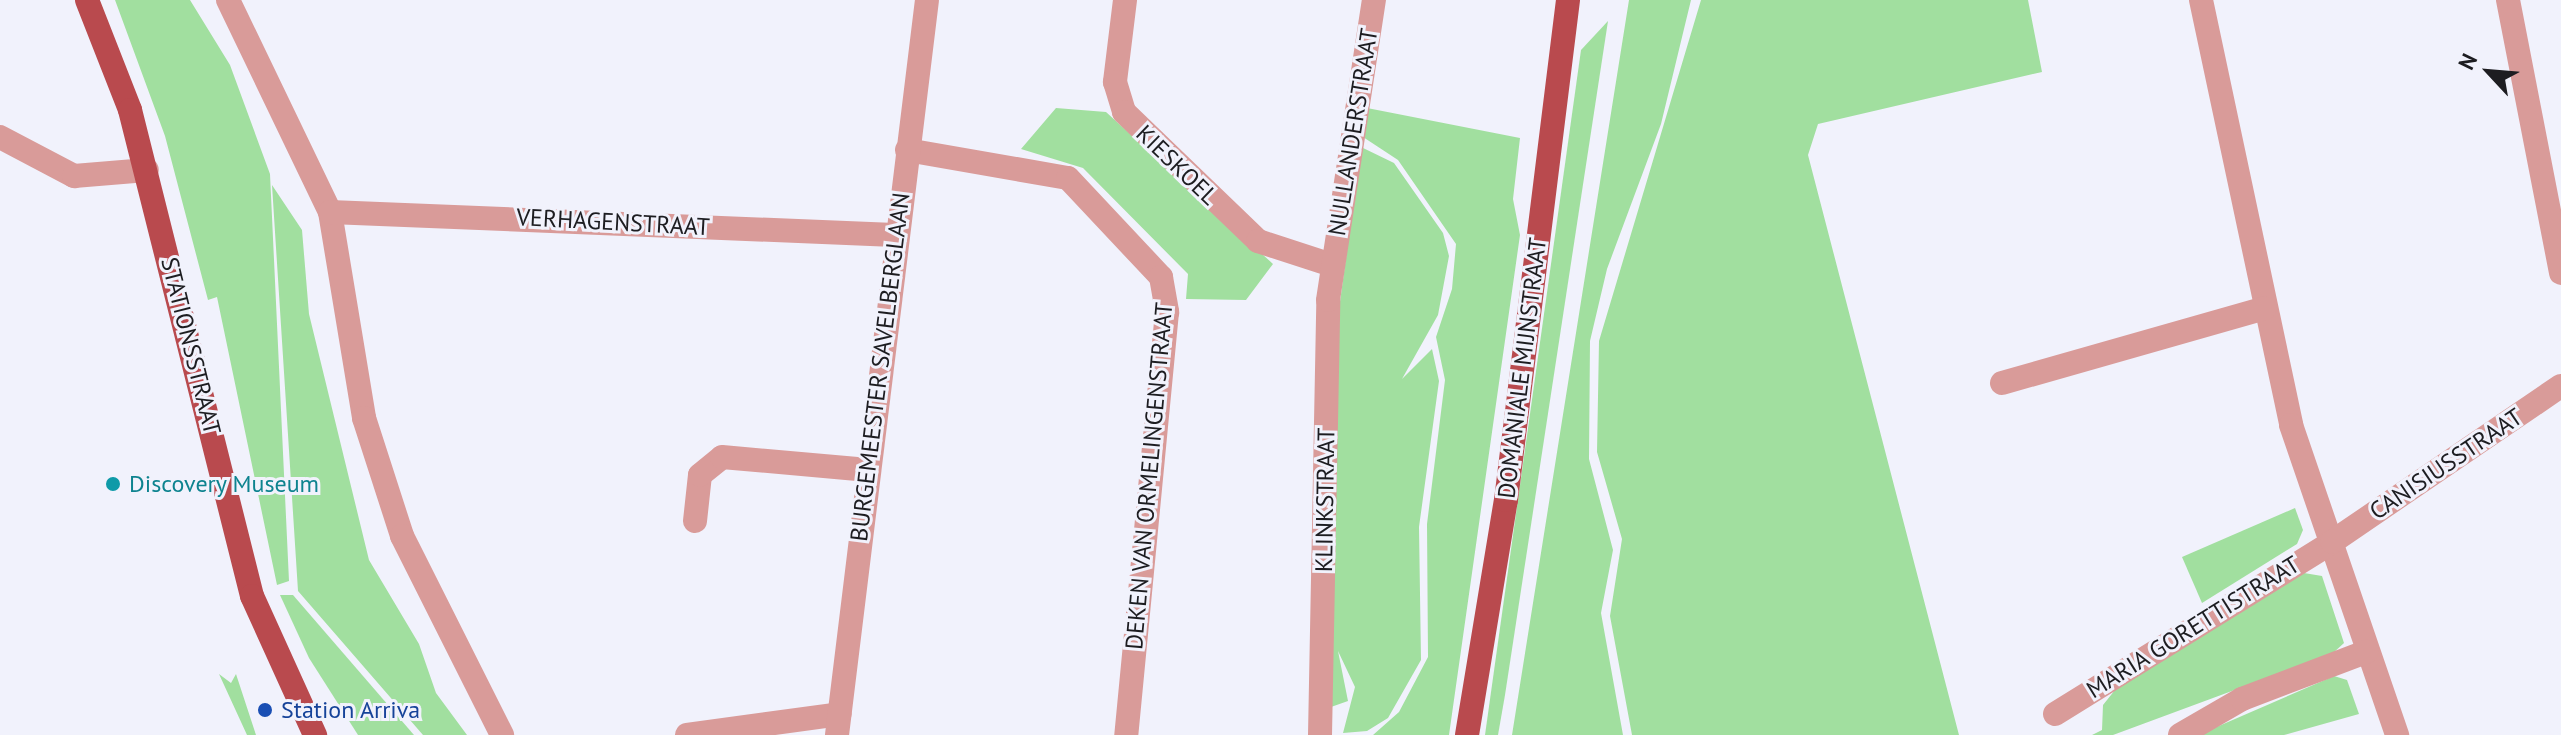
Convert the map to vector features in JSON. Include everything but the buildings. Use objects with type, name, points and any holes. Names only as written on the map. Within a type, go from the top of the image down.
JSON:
[{"type":"main road","name":"STATIONSSTRAAT","points":[[87,0],[147,170],[252,596],[315,735]]},
{"type":"main road","name":"DOMANIALE MIJNSTRAAT","points":[[1467,735],[1506,500],[1568,0]]},
{"type":"street","points":[[228,0],[330,212],[376,464],[422,583],[502,735]]},
{"type":"street","name":"BURGEMEESTER SAVELBERGLAAN","points":[[838,724],[895,235],[927,0]]},
{"type":"street","name":"KIESKOEL","points":[[1125,0],[1115,82],[1124,112],[1258,241],[1332,265]]},
{"type":"street","name":"NULLANDERSTRAAT","points":[[1332,265],[1374,0]]},
{"type":"street","name":"MARIA GORETTISTRAAT","points":[[2201,0],[2265,308],[2308,485],[2332,542],[2366,652],[2397,735]]},
{"type":"street","points":[[2508,0],[2561,273]]},
{"type":"street","points":[[0,137],[74,176],[147,170]]},
{"type":"street","name":"DEKEN VAN ORMELINGENSTRAAT","points":[[907,150],[1068,178],[1161,277],[1167,312],[1126,735]]},
{"type":"street","name":"VERHAGENSTRAAT","points":[[330,212],[895,235]]},
{"type":"street","name":"KLINKSTRAAT","points":[[1320,735],[1332,265]]},
{"type":"street","points":[[2002,383],[2265,308]]},
{"type":"street","name":"CANISIUSSTRAAT","points":[[2332,542],[2561,386]]},
{"type":"street","points":[[695,521],[700,475],[722,457],[868,470]]},
{"type":"street","name":"MARIA GORETTISTRAAT","points":[[2055,714],[2332,542]]},
{"type":"street","points":[[2180,735],[2242,699],[2366,652]]},
{"type":"street","points":[[687,735],[838,724]]},
{"type":"green space","points":[[115,0],[190,0],[230,65],[270,174],[289,581],[277,585],[217,297],[208,300],[165,136]]},
{"type":"green space","points":[[1629,0],[1691,0],[1661,124],[1607,269],[1590,341],[1589,459],[1613,550],[1601,613],[1623,735],[1512,735]]},
{"type":"green space","points":[[1701,0],[2028,0],[2042,72],[1818,124],[1808,155],[1959,735],[1632,735],[1610,616],[1622,539],[1597,452],[1599,341]]},
{"type":"green space","points":[[1608,21],[1505,695],[1498,735],[1485,735],[1581,50]]},
{"type":"green space","points":[[1056,108],[1106,112],[1273,264],[1246,300],[1186,299],[1188,274],[1083,168],[1021,149]]},
{"type":"green space","points":[[1367,108],[1520,138],[1513,199],[1520,235],[1449,735],[1373,735],[1399,712],[1428,657],[1427,524],[1445,380],[1436,337],[1452,289],[1456,244],[1398,160],[1363,137]]},
{"type":"green space","points":[[1361,147],[1394,163],[1443,233],[1449,256],[1438,315],[1402,379],[1432,349],[1439,381],[1419,527],[1421,660],[1388,718],[1367,731],[1343,733],[1355,687],[1338,651],[1348,701],[1331,707],[1339,309]]},
{"type":"green space","points":[[272,185],[302,230],[309,314],[369,560],[419,644],[436,693],[467,735],[423,735],[298,591]]},
{"type":"green space","points":[[2295,508],[2303,530],[2297,544],[2202,603],[2182,557]]},
{"type":"green space","points":[[2304,573],[2322,576],[2344,643],[2332,654],[2113,735],[2092,735],[2102,730],[2103,705],[2115,690]]},
{"type":"green space","points":[[280,595],[293,595],[414,735],[358,735],[309,658]]},
{"type":"green space","points":[[219,674],[231,683],[236,674],[256,735],[247,735]]},
{"type":"green space","points":[[2334,676],[2347,680],[2359,714],[2284,735],[2198,735]]},
{"type":"place","name":"Discovery Museum","points":[[113,484]]},
{"type":"place","name":"Station Arriva","points":[[265,710]]}]
